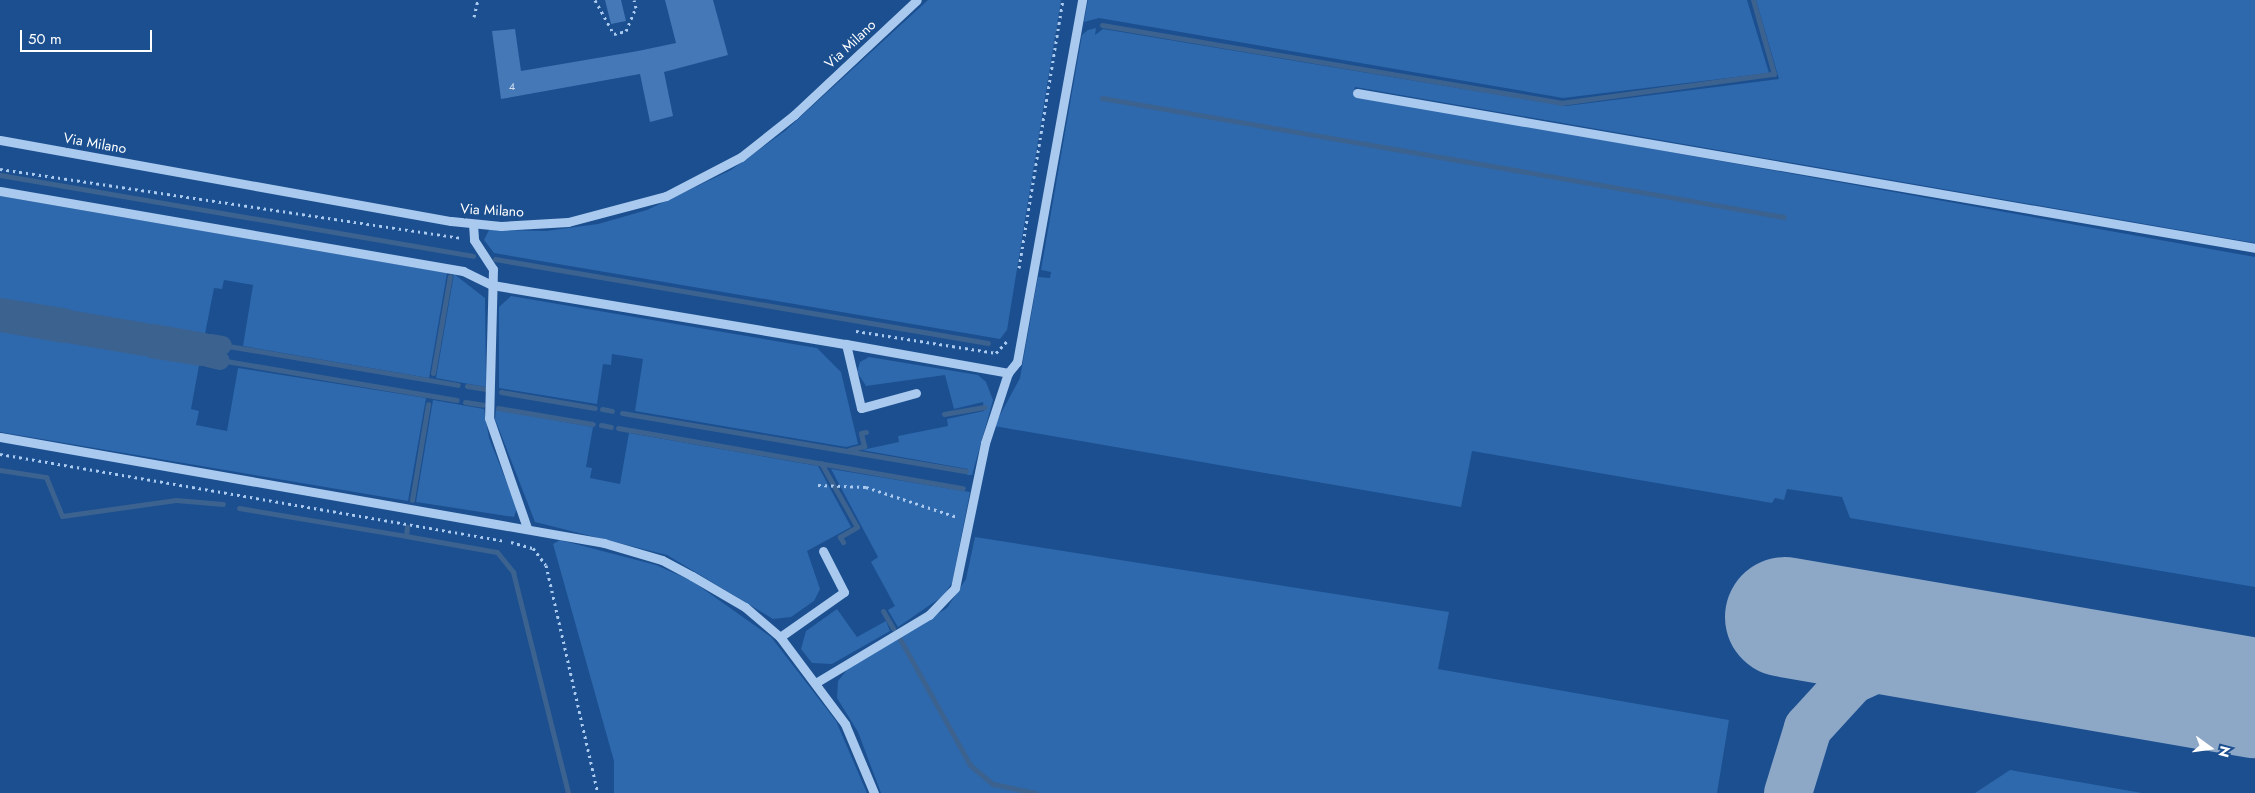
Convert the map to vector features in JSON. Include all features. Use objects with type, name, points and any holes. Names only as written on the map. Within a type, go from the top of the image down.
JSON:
[{"type":"street","name":"Via Milano","points":[[0,140],[473,224],[526,225],[585,219],[634,207],[697,182],[768,137],[917,0]]},
{"type":"street","points":[[817,682],[948,600],[964,561],[985,443],[1008,373],[1023,348],[1082,0]]},
{"type":"street","points":[[1357,93],[2255,248]]},
{"type":"street","points":[[0,191],[463,270],[492,285],[1008,373]]},
{"type":"street","points":[[473,224],[474,240],[493,269],[490,418],[527,528]]},
{"type":"street","points":[[846,344],[861,408],[916,393]]},
{"type":"street","points":[[0,437],[527,528],[604,543],[662,560],[745,607],[780,637],[817,682],[854,742],[874,793]]},
{"type":"street","points":[[780,637],[844,592],[823,551]]},
{"type":"path","points":[[474,17],[478,0]]},
{"type":"path","points":[[595,0],[614,34],[626,31],[636,8],[634,0]]},
{"type":"path","points":[[1018,274],[1063,0]]},
{"type":"path","points":[[0,169],[474,240]]},
{"type":"path","points":[[849,330],[996,353],[1008,332]]},
{"type":"path","points":[[0,454],[532,548]]},
{"type":"path","points":[[818,485],[841,483],[970,521]]},
{"type":"path","points":[[527,528],[532,548],[546,565],[598,793]]},
{"type":"shaded area","points":[[928,0],[1061,0],[1007,330],[1000,339],[494,253],[484,240],[489,230],[546,231],[598,224],[647,210],[731,170],[785,131]]},
{"type":"shaded area","points":[[1088,0],[1747,0],[1769,73],[1563,98],[1099,18],[1084,22]]},
{"type":"shaded area","points":[[1756,0],[2255,0],[2255,243],[1355,87],[1353,95],[2255,257],[2255,587],[1850,518],[1842,497],[1787,489],[1784,500],[1775,498],[1772,503],[1472,451],[1461,507],[994,426],[1020,378],[1038,277],[1050,278],[1051,272],[1041,270],[1082,35],[1088,30],[1096,28],[1095,35],[1103,29],[1566,106],[1779,79]]},
{"type":"shaded area","points":[[0,196],[447,273],[429,378],[243,346],[253,285],[224,280],[222,289],[214,288],[204,339],[0,304]]},
{"type":"shaded area","points":[[454,274],[485,298],[486,387],[436,378]]},
{"type":"shaded area","points":[[511,296],[817,348],[841,372],[858,444],[846,447],[635,411],[643,359],[612,354],[611,365],[603,364],[597,404],[499,388],[499,307]]},
{"type":"shaded area","points":[[0,326],[200,360],[191,409],[199,411],[196,425],[227,431],[238,368],[426,398],[408,501],[0,432]]},
{"type":"shaded area","points":[[869,357],[978,375],[986,382],[993,400],[972,475],[967,475],[968,469],[862,450],[899,442],[898,436],[948,426],[947,419],[984,411],[983,402],[954,409],[945,375],[866,386],[857,372],[860,362]]},
{"type":"shaded area","points":[[433,400],[484,409],[489,438],[517,508],[514,517],[416,502]]},
{"type":"shaded area","points":[[496,410],[593,427],[586,467],[592,468],[590,478],[620,484],[629,433],[818,466],[851,527],[807,551],[820,589],[814,601],[791,617],[773,619],[667,555],[535,522],[495,419]]},
{"type":"shaded area","points":[[831,469],[970,492],[952,583],[943,596],[898,627],[888,610],[895,606],[871,562],[878,557]]},
{"type":"shaded area","points":[[975,537],[1449,612],[1438,669],[1729,720],[1717,793],[881,793],[858,732],[837,698],[838,681],[850,666],[947,608],[966,579]]},
{"type":"shaded area","points":[[560,540],[656,565],[692,581],[771,637],[836,721],[867,793],[614,793],[614,761],[553,544]]},
{"type":"shaded area","points":[[837,609],[857,637],[886,621],[890,631],[832,664],[812,663],[801,649],[806,631]]},
{"type":"shaded area","points":[[2010,770],[2142,793],[1975,793]]},
{"type":"building","points":[[605,0],[621,0],[626,21],[611,24]]},
{"type":"building","points":[[665,0],[713,0],[728,55],[664,72],[673,116],[650,122],[640,74],[501,99],[492,31],[515,29],[521,71],[638,51],[676,43]]},
{"type":"waterway","points":[[1102,25],[1561,103],[1774,74],[1753,0]]},
{"type":"waterway","points":[[1102,98],[1784,217]]},
{"type":"waterway","points":[[0,175],[473,256]]},
{"type":"waterway","points":[[495,259],[988,343]]},
{"type":"waterway","points":[[433,373],[450,276]]},
{"type":"waterway","points":[[0,307],[67,318]]},
{"type":"waterway","points":[[75,320],[146,332]]},
{"type":"waterway","points":[[0,322],[64,333]]},
{"type":"waterway","points":[[154,333],[204,342]]},
{"type":"waterway","points":[[72,334],[143,346]]},
{"type":"waterway","points":[[210,343],[222,345]]},
{"type":"waterway","points":[[228,346],[458,385]]},
{"type":"waterway","points":[[151,348],[201,356]]},
{"type":"waterway","points":[[207,357],[220,360]]},
{"type":"waterway","points":[[226,361],[457,400]]},
{"type":"waterway","points":[[467,386],[486,389]]},
{"type":"waterway","points":[[501,392],[595,408]]},
{"type":"waterway","points":[[465,402],[483,405]]},
{"type":"waterway","points":[[412,500],[428,404]]},
{"type":"waterway","points":[[944,414],[984,407]]},
{"type":"waterway","points":[[498,408],[593,424]]},
{"type":"waterway","points":[[602,409],[612,411]]},
{"type":"waterway","points":[[622,413],[966,471]]},
{"type":"waterway","points":[[601,425],[611,427]]},
{"type":"waterway","points":[[618,428],[963,488]]},
{"type":"waterway","points":[[849,450],[864,446],[861,433],[866,432]]},
{"type":"waterway","points":[[821,463],[857,527],[840,537],[843,542]]},
{"type":"waterway","points":[[0,470],[46,477],[62,516],[176,500],[223,504]]},
{"type":"waterway","points":[[239,508],[406,536],[407,527]]},
{"type":"waterway","points":[[406,536],[497,552],[513,572],[568,793]]},
{"type":"waterway","points":[[883,611],[893,628]]},
{"type":"waterway","points":[[900,639],[970,765],[993,784],[1036,793]]},
{"type":"taxiway","points":[[1788,793],[1808,728],[1852,680],[1898,659],[1982,651]]},
{"type":"runway","points":[[1785,617],[2255,698]]}]
